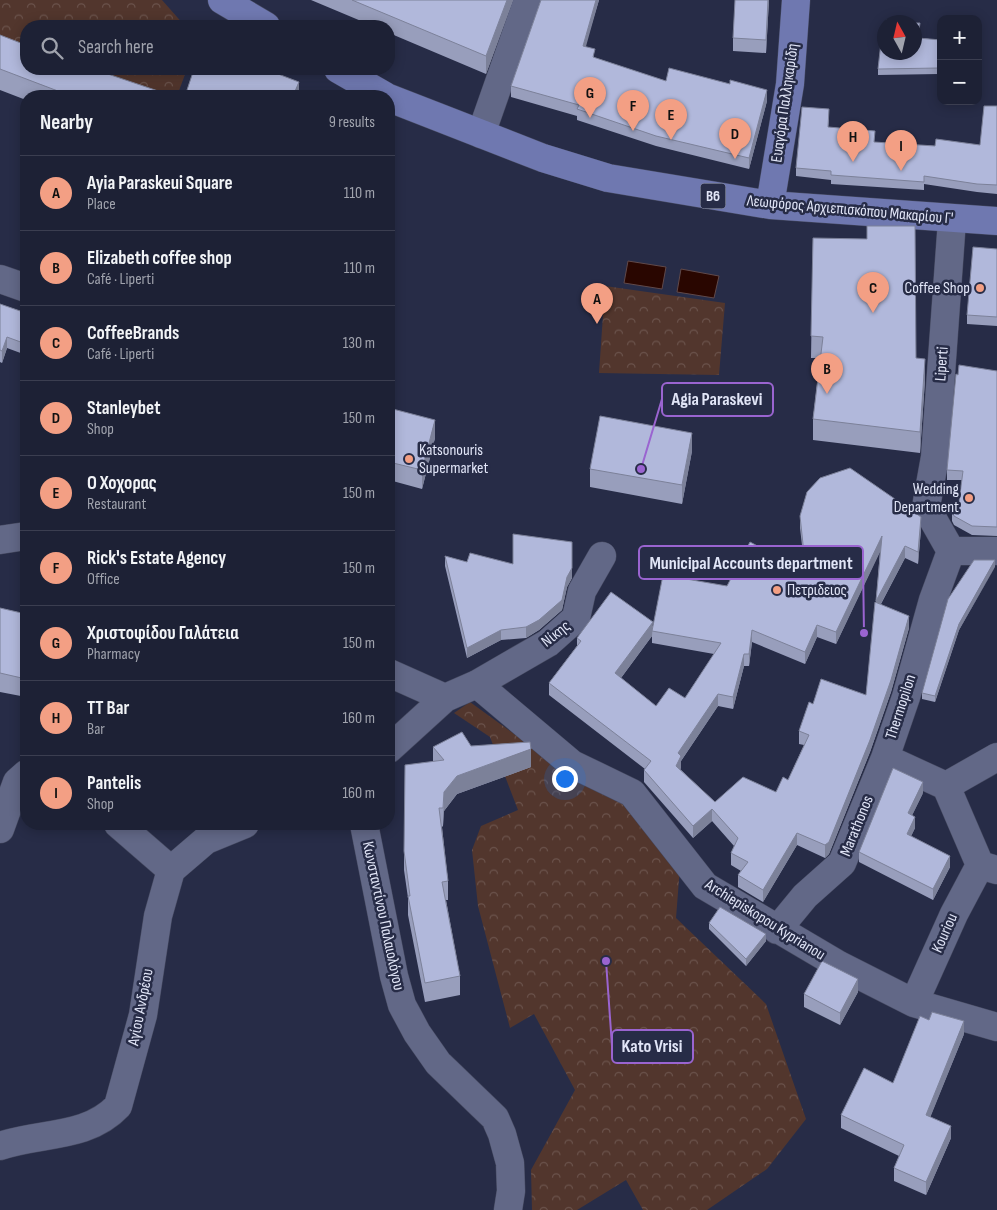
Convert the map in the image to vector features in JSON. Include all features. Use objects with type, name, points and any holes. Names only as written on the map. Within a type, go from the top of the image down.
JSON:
[{"type":"main road","points":[[222,0],[256,20]]},
{"type":"main road","name":"Ευαγόρα Παλληκαρίδη","points":[[770,205],[790,84],[796,0]]},
{"type":"main road","points":[[348,75],[375,90]]},
{"type":"main road","name":"Λεωφόρος Αρχιεπισκόπου Μακαρίου Γ'","points":[[395,100],[543,158],[608,178],[770,205],[952,220],[997,221]]},
{"type":"street","points":[[481,134],[528,0]]},
{"type":"street","name":"Liperti","points":[[951,551],[926,507],[935,457],[952,220]]},
{"type":"street","points":[[0,279],[20,286]]},
{"type":"street","points":[[0,540],[20,537]]},
{"type":"street","points":[[951,551],[997,551]]},
{"type":"street","name":"Thermopilon","points":[[946,786],[884,758],[906,696],[933,600],[951,551]]},
{"type":"street","name":"Νίκης","points":[[395,744],[445,698],[478,684],[548,643],[576,618],[582,591],[602,556]]},
{"type":"street","points":[[395,676],[445,698]]},
{"type":"street","name":"Archiepiskopou Kyprianou","points":[[478,684],[572,764],[632,793],[706,886],[777,930],[914,1004],[997,1027]]},
{"type":"street","points":[[989,867],[946,786],[997,757]]},
{"type":"street","name":"Marathonos","points":[[777,930],[805,896],[842,863],[884,758]]},
{"type":"street","points":[[0,829],[17,782],[17,772]]},
{"type":"street","points":[[125,830],[171,870],[206,840],[230,830]]},
{"type":"street","name":"Κωνσταντίνου Παλαιολόγου","points":[[365,830],[394,976],[402,1005],[417,1033],[438,1063],[495,1118],[502,1134],[510,1163],[511,1191],[508,1210]]},
{"type":"street","name":"Kouriou","points":[[914,1004],[954,914],[989,867]]},
{"type":"street","name":"Αγίου Ανδρέου","points":[[2,1142],[92,1126],[108,1117],[118,1106],[142,1014],[158,916],[171,870]]},
{"type":"green space","points":[[0,0],[162,0],[180,20],[20,20],[20,56],[0,50]]},
{"type":"green space","points":[[75,75],[185,75],[179,90],[120,90]]},
{"type":"green space","points":[[605,286],[725,303],[719,375],[599,373]]},
{"type":"green space","points":[[470,702],[572,776],[617,791],[680,867],[676,918],[766,1004],[806,1119],[767,1169],[707,1210],[643,1210],[626,1180],[577,1210],[532,1210],[531,1170],[575,1090],[534,1014],[510,1028],[478,906],[472,850],[481,826],[518,810],[490,737],[454,713]]},
{"type":"shaded area","points":[[628,261],[666,267],[662,289],[624,283]]},
{"type":"shaded area","points":[[681,269],[719,276],[714,298],[677,292]]},
{"type":"building","points":[[352,0],[507,0],[486,56]]},
{"type":"building","points":[[541,0],[596,0],[583,46],[595,49],[593,57],[666,81],[669,68],[730,84],[730,80],[767,90],[749,158],[656,136],[577,109],[579,105],[511,86]]},
{"type":"building","points":[[735,0],[768,0],[766,40],[733,38]]},
{"type":"building","points":[[0,35],[20,43],[20,75],[111,75],[155,90],[55,90],[0,69]]},
{"type":"building","points":[[922,38],[937,40],[937,68],[878,69],[879,60],[922,60]]},
{"type":"building","points":[[192,75],[281,75],[299,82],[296,90],[187,90]]},
{"type":"building","points":[[984,106],[997,106],[997,185],[924,176],[924,182],[831,175],[831,171],[796,168],[802,107],[829,109],[828,127],[875,131],[874,142],[935,146],[936,139],[980,145]]},
{"type":"building","points":[[867,226],[915,226],[916,358],[925,359],[920,432],[813,419],[823,337],[811,336],[813,238],[867,239]]},
{"type":"building","points":[[973,247],[997,249],[997,317],[967,315]]},
{"type":"building","points":[[0,304],[20,311],[20,342],[7,337],[2,351],[0,350]]},
{"type":"building","points":[[959,365],[997,371],[997,527],[972,526],[954,516],[952,511],[959,502],[963,471],[947,470],[956,374],[958,375]]},
{"type":"building","points":[[395,410],[435,420],[422,470],[395,463]]},
{"type":"building","points":[[600,416],[692,433],[682,485],[590,469]]},
{"type":"building","points":[[850,468],[921,517],[918,552],[905,546],[876,601],[882,536],[836,632],[817,625],[805,652],[752,630],[749,654],[744,654],[733,697],[718,694],[678,753],[681,756],[676,766],[715,802],[743,777],[776,792],[783,777],[788,780],[809,735],[799,731],[809,702],[813,704],[821,679],[866,695],[875,602],[909,616],[891,680],[870,740],[829,842],[825,845],[797,833],[763,890],[738,875],[748,862],[731,853],[738,838],[712,809],[693,826],[644,770],[651,761],[549,683],[581,641],[577,638],[611,592],[653,622],[615,673],[656,706],[669,688],[685,698],[721,643],[652,631],[663,575],[727,586],[750,542],[806,572],[800,516],[807,492],[820,478]]},
{"type":"building","points":[[513,534],[572,542],[572,568],[567,577],[562,600],[539,620],[526,627],[501,630],[467,648],[445,556],[467,562],[470,553],[513,564]]},
{"type":"building","points":[[974,560],[995,560],[959,624],[935,696],[922,693],[948,599]]},
{"type":"building","points":[[0,608],[20,613],[20,678],[0,673]]},
{"type":"building","points":[[462,732],[471,746],[530,742],[531,749],[457,776],[444,792],[443,808],[439,808],[448,881],[442,882],[460,976],[425,983],[408,896],[410,896],[404,851],[405,765],[444,760],[433,747]]},
{"type":"building","points":[[893,768],[923,782],[908,813],[915,817],[907,834],[950,856],[933,889],[859,852]]},
{"type":"building","points":[[720,907],[766,934],[746,959],[709,923]]},
{"type":"building","points":[[822,961],[858,979],[840,1013],[804,994]]},
{"type":"building","points":[[932,1012],[964,1021],[926,1115],[951,1126],[926,1182],[894,1168],[904,1145],[841,1115],[864,1068],[893,1083],[920,1016],[929,1020]]},
{"type":"place","name":"Χριστοφίδου Γαλάτεια","points":[[590,118]]},
{"type":"place","name":"Rick's Estate Agency","points":[[633,131]]},
{"type":"place","name":"Ο Χοχορας","points":[[671,140]]},
{"type":"place","name":"Stanleybet","points":[[735,159]]},
{"type":"place","name":"TT Bar","points":[[853,162]]},
{"type":"place","name":"Pantelis","points":[[901,171]]},
{"type":"place","name":"Coffee Shop","points":[[980,288]]},
{"type":"place","name":"CoffeeBrands","points":[[873,313]]},
{"type":"place","name":"Ayia Paraskeui Square","points":[[597,324]]},
{"type":"place","name":"Elizabeth coffee shop","points":[[827,394]]},
{"type":"place","name":"Katsonouris Supermarket","points":[[409,459]]},
{"type":"place","name":"Agia Paraskevi","points":[[641,469]]},
{"type":"place","name":"Wedding Department","points":[[969,498]]},
{"type":"place","name":"Πετριδειος","points":[[777,590]]},
{"type":"place","name":"Municipal Accounts department","points":[[864,633]]},
{"type":"place","name":"Kato Vrisi","points":[[606,961]]}]
